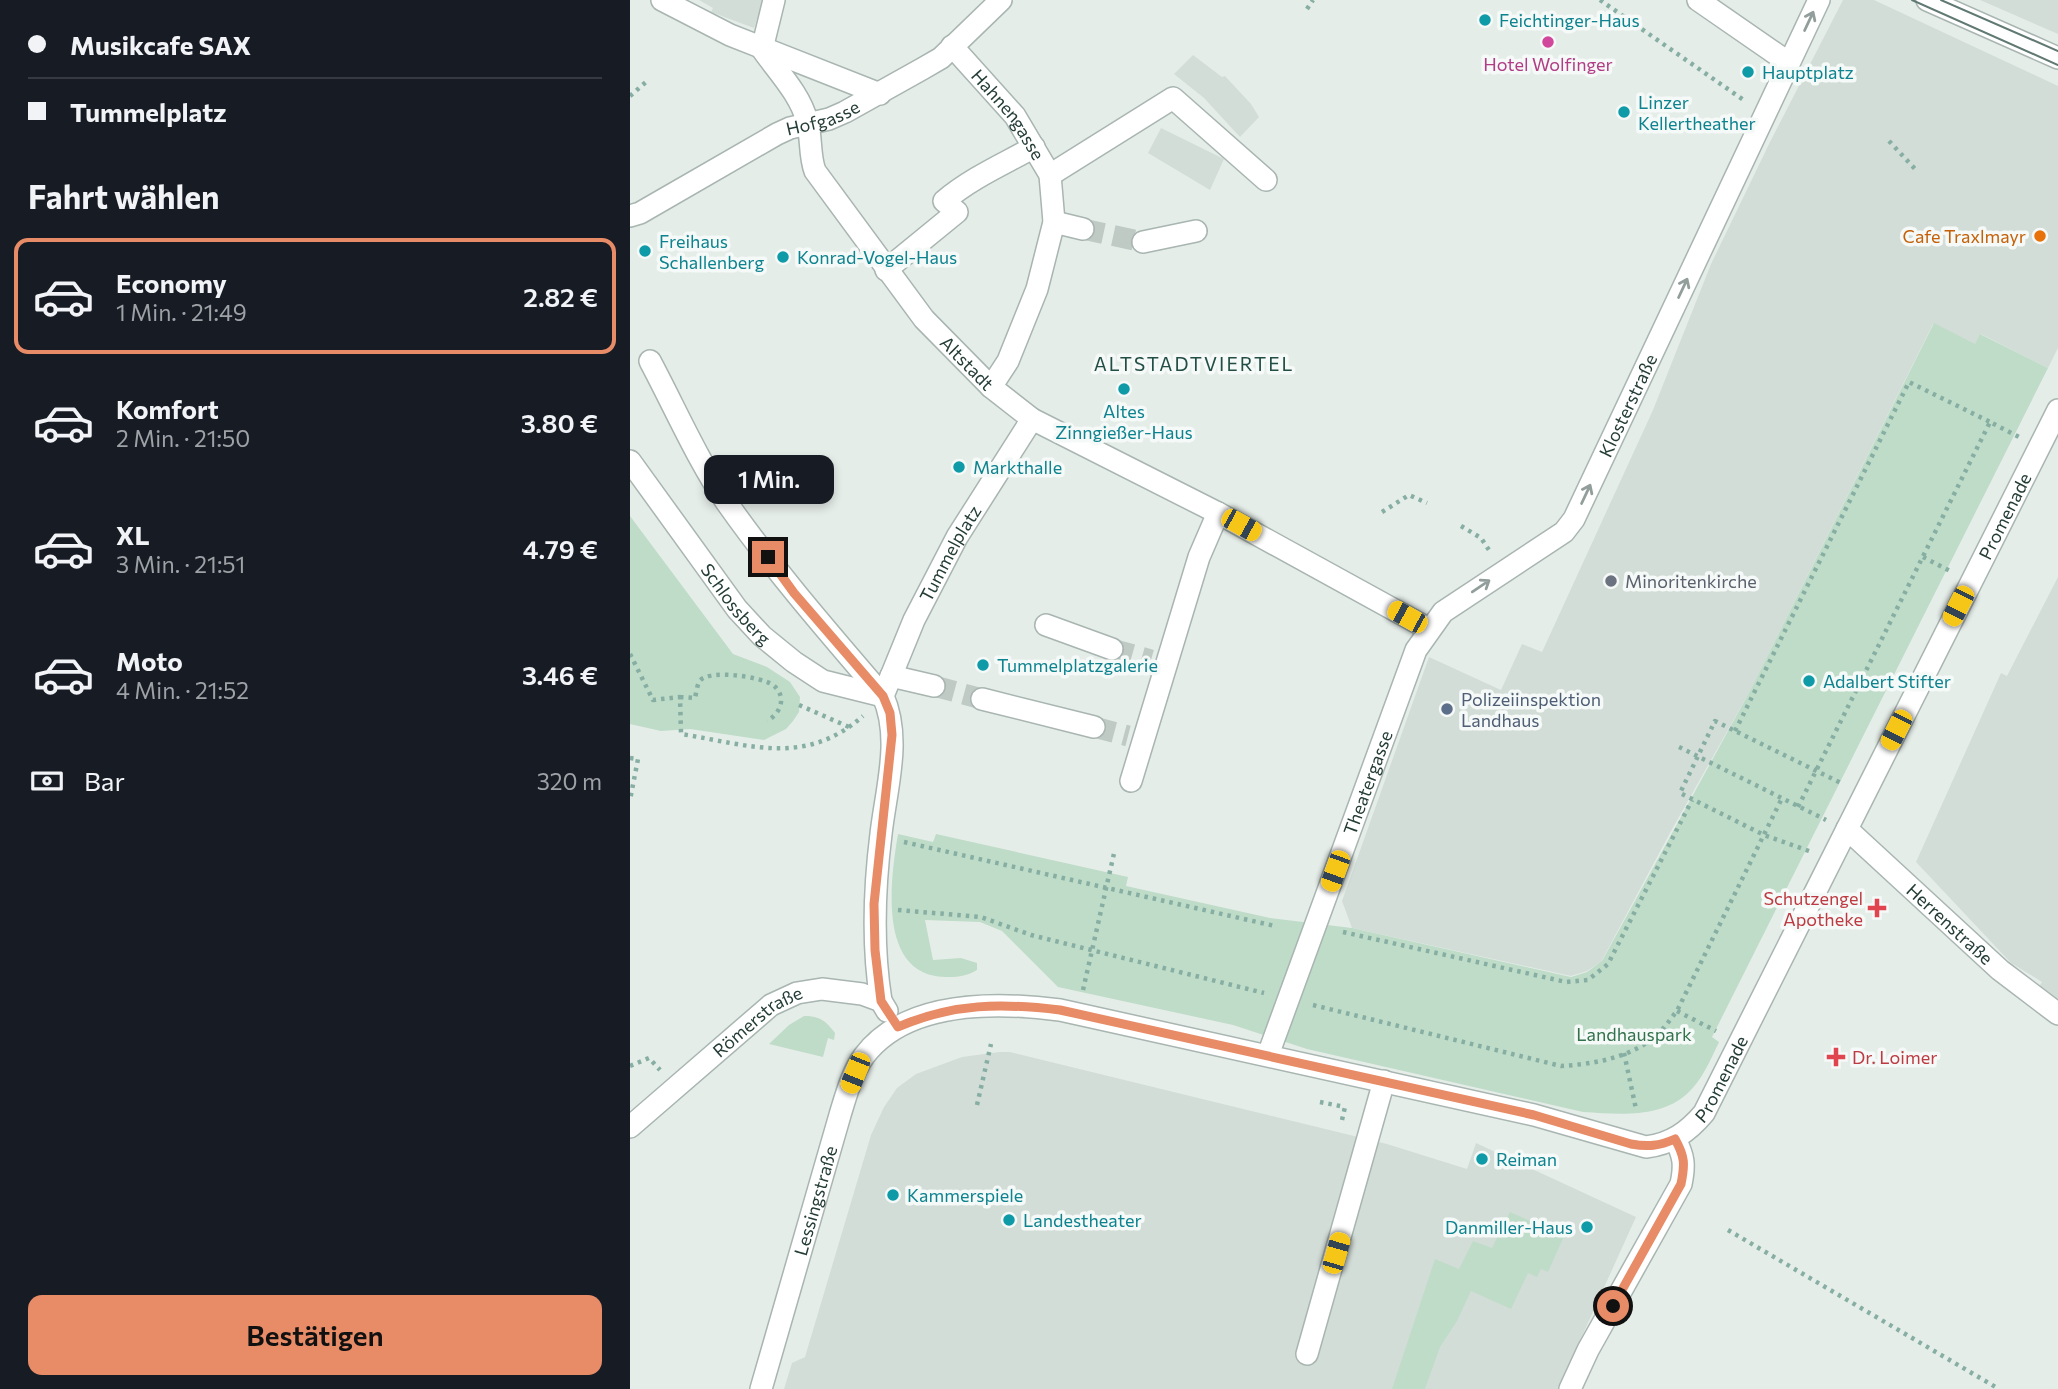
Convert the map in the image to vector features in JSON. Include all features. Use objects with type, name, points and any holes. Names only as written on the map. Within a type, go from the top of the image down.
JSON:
[{"type":"street","points":[[662,0],[762,49],[880,94]]},
{"type":"street","points":[[762,49],[775,0]]},
{"type":"street","name":"Hofgasse","points":[[630,216],[640,213],[777,134],[845,112],[880,94],[941,58],[1001,0]]},
{"type":"street","points":[[1698,0],[1789,63],[1819,0]]},
{"type":"street","points":[[1927,0],[2058,58]]},
{"type":"street","name":"Hahnengasse","points":[[952,46],[1015,116],[1050,175],[1054,222],[1037,289],[1008,361],[991,387]]},
{"type":"street","name":"Altstadt","points":[[762,49],[800,103],[808,124],[812,162],[816,171],[924,319],[991,387],[1032,419],[1189,497],[1429,629]]},
{"type":"street","name":"Klosterstraße","points":[[1429,629],[1443,612],[1564,532],[1574,519],[1789,63]]},
{"type":"street","points":[[1050,175],[1173,98],[1266,180]]},
{"type":"street","points":[[887,270],[957,212],[944,201],[965,184],[1034,147]]},
{"type":"street","points":[[1054,222],[1083,229]]},
{"type":"street","points":[[1143,242],[1196,231]]},
{"type":"street","points":[[650,361],[726,502],[794,593],[883,696],[890,713],[892,735],[874,904],[875,950],[881,1001],[898,1027]]},
{"type":"street","name":"Promenade","points":[[898,1027],[925,1015],[960,1008],[1016,1004],[1060,1010],[1534,1115],[1631,1144],[1646,1147],[1675,1139],[1691,1128],[1704,1113],[2058,410]]},
{"type":"street","name":"Tummelplatz","points":[[883,696],[914,620],[957,537],[1032,419]]},
{"type":"street","name":"Schlossberg","points":[[630,461],[737,609],[762,636],[822,681],[883,696]]},
{"type":"street","points":[[1131,781],[1135,738],[1158,663],[1218,513]]},
{"type":"street","points":[[1046,625],[1112,649]]},
{"type":"street","name":"Theatergasse","points":[[1268,1055],[1416,650],[1429,629]]},
{"type":"street","points":[[891,676],[934,686]]},
{"type":"street","points":[[982,699],[1094,727]]},
{"type":"street","name":"Herrenstraße","points":[[1847,829],[2000,971],[2058,1014]]},
{"type":"street","name":"Römerstraße","points":[[630,1127],[771,1005],[797,993],[822,989],[862,994],[881,1001]]},
{"type":"street","name":"Lessingstraße","points":[[761,1389],[846,1095],[864,1056],[898,1027]]},
{"type":"street","points":[[1307,1354],[1384,1081]]},
{"type":"street","points":[[1570,1389],[1588,1350],[1681,1184],[1683,1154],[1675,1139]]},
{"type":"path","points":[[1307,9],[1312,0]]},
{"type":"path","points":[[1600,0],[1751,106]]},
{"type":"path","points":[[630,96],[646,82]]},
{"type":"path","points":[[1889,141],[1917,171]]},
{"type":"path","points":[[1735,731],[1909,382],[2020,437]]},
{"type":"path","points":[[1798,807],[1990,422]]},
{"type":"path","points":[[1382,512],[1409,495],[1427,503]]},
{"type":"path","points":[[1461,526],[1481,538],[1496,561]]},
{"type":"path","points":[[1923,557],[1952,572]]},
{"type":"path","points":[[630,654],[653,700],[695,698],[699,682],[706,676],[717,674],[772,684],[781,704],[779,711],[766,721]]},
{"type":"path","points":[[680,697],[681,734],[781,750],[820,744],[850,727],[883,696]]},
{"type":"path","points":[[799,705],[850,727]]},
{"type":"path","points":[[1810,851],[1764,835],[1680,793],[1715,721],[1844,785]]},
{"type":"path","points":[[1679,747],[1847,829]]},
{"type":"path","points":[[630,758],[638,759],[630,800]]},
{"type":"path","points":[[887,909],[981,917],[1031,935],[1562,1066],[1584,1064],[1636,1048],[1659,1033],[1677,1011],[1782,798]]},
{"type":"path","points":[[1343,932],[1566,982],[1588,979],[1608,964],[1692,800]]},
{"type":"path","points":[[908,843],[1275,926]]},
{"type":"path","points":[[1082,995],[1115,849]]},
{"type":"path","points":[[1677,1011],[1720,1033]]},
{"type":"path","points":[[977,1105],[991,1044]]},
{"type":"path","points":[[1624,1053],[1636,1109]]},
{"type":"path","points":[[630,1066],[649,1058],[654,1064]]},
{"type":"path","points":[[1320,1102],[1347,1108],[1342,1120]]},
{"type":"path","points":[[1728,1230],[1999,1389]]},
{"type":"shaded area","points":[[699,0],[763,0],[754,28],[711,12],[713,8]]},
{"type":"shaded area","points":[[1843,0],[1874,0],[2058,86],[2058,348],[2048,368],[1981,334],[1975,345],[1933,324],[1751,689],[1601,962],[1587,971],[1571,976],[1352,928],[1342,901],[1429,657],[1501,690],[1522,644],[1542,652],[1653,410],[1711,264]]},
{"type":"shaded area","points":[[1980,0],[2058,0],[2058,34]]},
{"type":"shaded area","points":[[1193,55],[1222,77],[1225,76],[1251,104],[1259,117],[1240,137],[1204,98],[1174,74]]},
{"type":"shaded area","points":[[1161,128],[1224,159],[1210,190],[1148,153]]},
{"type":"shaded area","points":[[2058,577],[2058,1001],[2038,988],[2042,982],[2011,963],[1916,862],[2001,673],[2007,676]]},
{"type":"shaded area","points":[[1010,1052],[1387,1144],[1467,1169],[1476,1143],[1636,1217],[1558,1389],[784,1389],[792,1363],[805,1357],[871,1135],[884,1107],[897,1088],[916,1074],[962,1057]]},
{"type":"green space","name":"Landhauspark","points":[[1934,323],[1975,344],[1980,334],[2048,368],[1712,1037],[1719,1042],[1702,1076],[1688,1093],[1677,1101],[1652,1111],[1638,1113],[1583,1112],[1307,1049],[1233,1025],[1058,987],[1002,931],[980,922],[925,920],[933,960],[961,958],[977,963],[977,970],[972,973],[956,977],[935,976],[917,968],[904,955],[896,937],[892,917],[893,872],[898,834],[933,842],[936,834],[1128,877],[1126,886],[1270,918],[1352,928],[1571,977],[1587,972],[1602,961],[1751,689]]},
{"type":"green space","points":[[630,516],[733,654],[767,667],[790,682],[800,697],[799,712],[786,729],[764,740],[690,729],[661,731],[630,724]]},
{"type":"green space","points":[[804,1016],[822,1020],[835,1033],[834,1040],[828,1038],[823,1057],[769,1044],[789,1025]]},
{"type":"green space","points":[[1510,1212],[1564,1236],[1548,1272],[1541,1269],[1537,1277],[1528,1273],[1511,1309],[1471,1291],[1457,1321],[1440,1347],[1425,1389],[1392,1389],[1435,1259],[1459,1269],[1473,1241],[1492,1248]]},
{"type":"tunnel","points":[[1083,229],[1143,242]]},
{"type":"tunnel","points":[[1112,649],[1151,660]]},
{"type":"tunnel","points":[[934,686],[982,699]]},
{"type":"tunnel","points":[[1094,727],[1128,736]]},
{"type":"tram line","points":[[1912,0],[2058,65]]},
{"type":"tram line","points":[[1941,0],[2058,51]]},
{"type":"place","name":"Feichtinger-Haus","points":[[1485,20]]},
{"type":"place","name":"Hotel Wolfinger","points":[[1548,42]]},
{"type":"place","name":"Hauptplatz","points":[[1748,72]]},
{"type":"place","name":"Linzer Kellertheather","points":[[1624,112]]},
{"type":"place","name":"Cafe Traxlmayr","points":[[2040,236]]},
{"type":"place","name":"Freihaus Schallenberg","points":[[645,251]]},
{"type":"place","name":"Konrad-Vogel-Haus","points":[[783,257]]},
{"type":"place","name":"Altes Zinngießer-Haus","points":[[1124,389]]},
{"type":"place","name":"Markthalle","points":[[959,467]]},
{"type":"place","name":"Minoritenkirche","points":[[1611,581]]},
{"type":"place","name":"Tummelplatzgalerie","points":[[983,665]]},
{"type":"place","name":"Adalbert Stifter","points":[[1809,681]]},
{"type":"place","name":"Polizeiinspektion Landhaus","points":[[1447,709]]},
{"type":"place","name":"Schutzengel Apotheke","points":[[1877,908]]},
{"type":"place","name":"Dr. Loimer","points":[[1836,1057]]},
{"type":"place","name":"Reiman","points":[[1482,1159]]},
{"type":"place","name":"Kammerspiele","points":[[893,1195]]},
{"type":"place","name":"Landestheater","points":[[1009,1220]]},
{"type":"place","name":"Danmiller-Haus","points":[[1587,1227]]},
{"type":"district","name":"ALTSTADTVIERTEL","points":[[1194,363]]},
{"type":"route","points":[[768,557],[794,593],[883,696],[890,713],[891,761],[874,904],[875,950],[881,1001],[898,1027],[925,1015],[960,1008],[1016,1004],[1060,1010],[1534,1115],[1631,1144],[1646,1147],[1675,1139],[1683,1154],[1681,1184],[1613,1306]]}]
